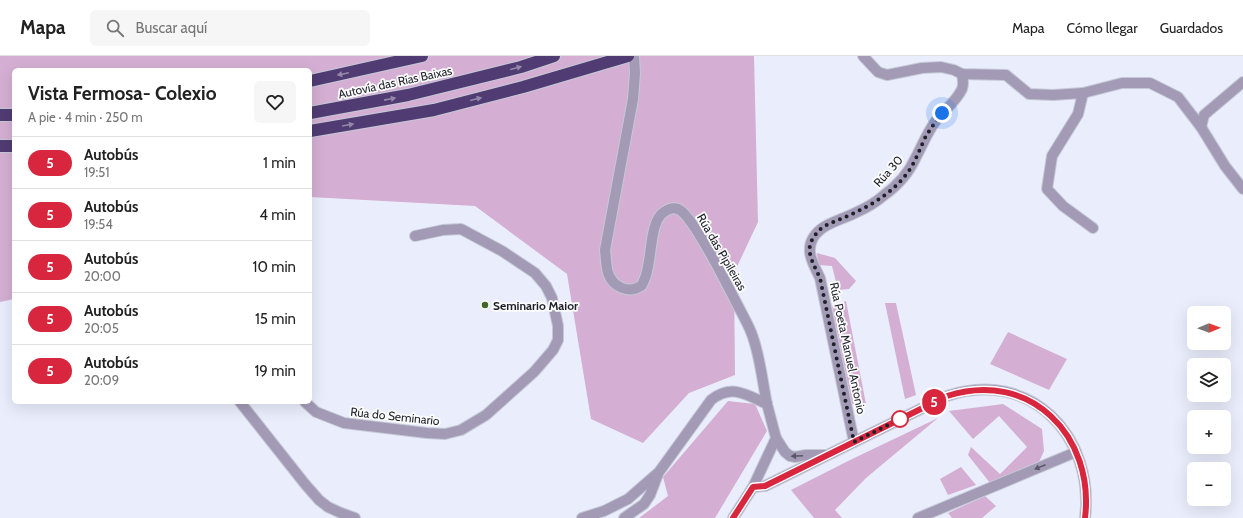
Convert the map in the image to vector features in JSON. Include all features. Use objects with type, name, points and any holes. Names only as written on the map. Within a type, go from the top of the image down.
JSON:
[{"type":"highway","name":"Autovía das Rías Baixas","points":[[312,81],[422,56]]},
{"type":"highway","name":"Autovía das Rías Baixas","points":[[312,113],[408,95],[521,67],[554,56]]},
{"type":"highway","points":[[312,131],[434,110],[523,87],[628,56]]},
{"type":"highway","points":[[0,115],[12,115]]},
{"type":"street","name":"Rúa das Pipileiras","points":[[634,56],[635,73],[633,99],[605,250],[608,273],[619,287],[631,290],[641,286],[647,275],[656,223],[662,214],[671,208],[678,209],[686,215],[712,256],[751,332],[757,351],[767,404]]},
{"type":"street","points":[[863,56],[878,72],[887,75],[922,68],[941,67],[954,70],[962,74],[1006,74],[1029,94],[1053,95],[1083,93],[1122,83],[1150,83],[1178,97],[1201,128],[1225,166],[1243,189]]},
{"type":"street","name":"Rúa 30","points":[[811,261],[809,254],[812,239],[824,226],[871,205],[885,195],[908,172],[934,124],[961,90],[963,83],[962,74]]},
{"type":"street","points":[[1201,128],[1204,115],[1243,82]]},
{"type":"street","points":[[1083,93],[1078,114],[1052,156],[1047,189],[1063,206],[1093,228]]},
{"type":"street","name":"Rúa do Seminario","points":[[307,404],[316,412],[344,423],[427,434],[445,434],[461,430],[486,415],[534,372],[553,350],[558,340],[558,326],[552,298],[546,286],[535,273],[502,251],[461,229],[443,230],[415,236]]},
{"type":"street","name":"Rúa Poeta Manuel Antonio","points":[[811,261],[820,278],[854,442]]},
{"type":"street","points":[[753,487],[765,486],[947,396],[965,391],[985,389],[1019,396],[1044,410],[1061,427],[1070,440],[1081,466],[1086,496],[1085,518]]},
{"type":"street","points":[[582,518],[604,511],[628,498],[659,472],[711,400],[720,393],[729,391],[739,392],[767,404],[776,438],[785,452],[790,456],[827,455]]},
{"type":"street","points":[[242,404],[319,500],[328,507],[355,518]]},
{"type":"street","points":[[733,518],[753,487],[776,438]]},
{"type":"street","points":[[918,518],[1076,452]]},
{"type":"street","points":[[624,518],[644,504],[650,495],[659,472]]},
{"type":"shaded area","points":[[0,56],[754,56],[758,222],[734,273],[735,375],[689,393],[643,443],[591,419],[567,274],[475,206],[312,197],[312,68],[12,68],[12,299],[0,302]]},
{"type":"shaded area","points":[[817,253],[835,258],[856,281],[849,289],[838,290],[832,266],[818,265]]},
{"type":"shaded area","points":[[846,301],[866,404],[851,404],[832,306]]},
{"type":"shaded area","points":[[885,303],[896,303],[916,395],[905,399]]},
{"type":"shaded area","points":[[1008,332],[1067,359],[1049,390],[990,364]]},
{"type":"shaded area","points":[[728,401],[755,404],[767,431],[715,518],[639,518],[668,496],[663,477]]},
{"type":"shaded area","points":[[1003,404],[1042,429],[1044,451],[1039,462],[990,483],[968,455],[971,447],[1000,474],[1027,447],[999,416],[973,439],[949,411]]},
{"type":"shaded area","points":[[938,418],[866,478],[835,510],[842,518],[814,518],[791,490],[850,460]]},
{"type":"shaded area","points":[[961,467],[976,485],[948,495],[940,479]]},
{"type":"shaded area","points":[[985,496],[996,506],[982,518],[952,518],[948,513]]},
{"type":"bus line","name":"5","points":[[733,518],[753,487],[765,486],[947,396],[970,390],[985,389],[1011,394],[1026,399],[1051,415],[1061,427],[1070,440],[1081,466],[1086,496],[1085,518]]},
{"type":"place","name":"Seminario Maior","points":[[485,305]]},
{"type":"route","points":[[900,419],[854,442],[820,278],[811,261],[809,254],[810,246],[812,239],[824,226],[871,205],[899,182],[908,172],[926,136],[942,113]]}]
